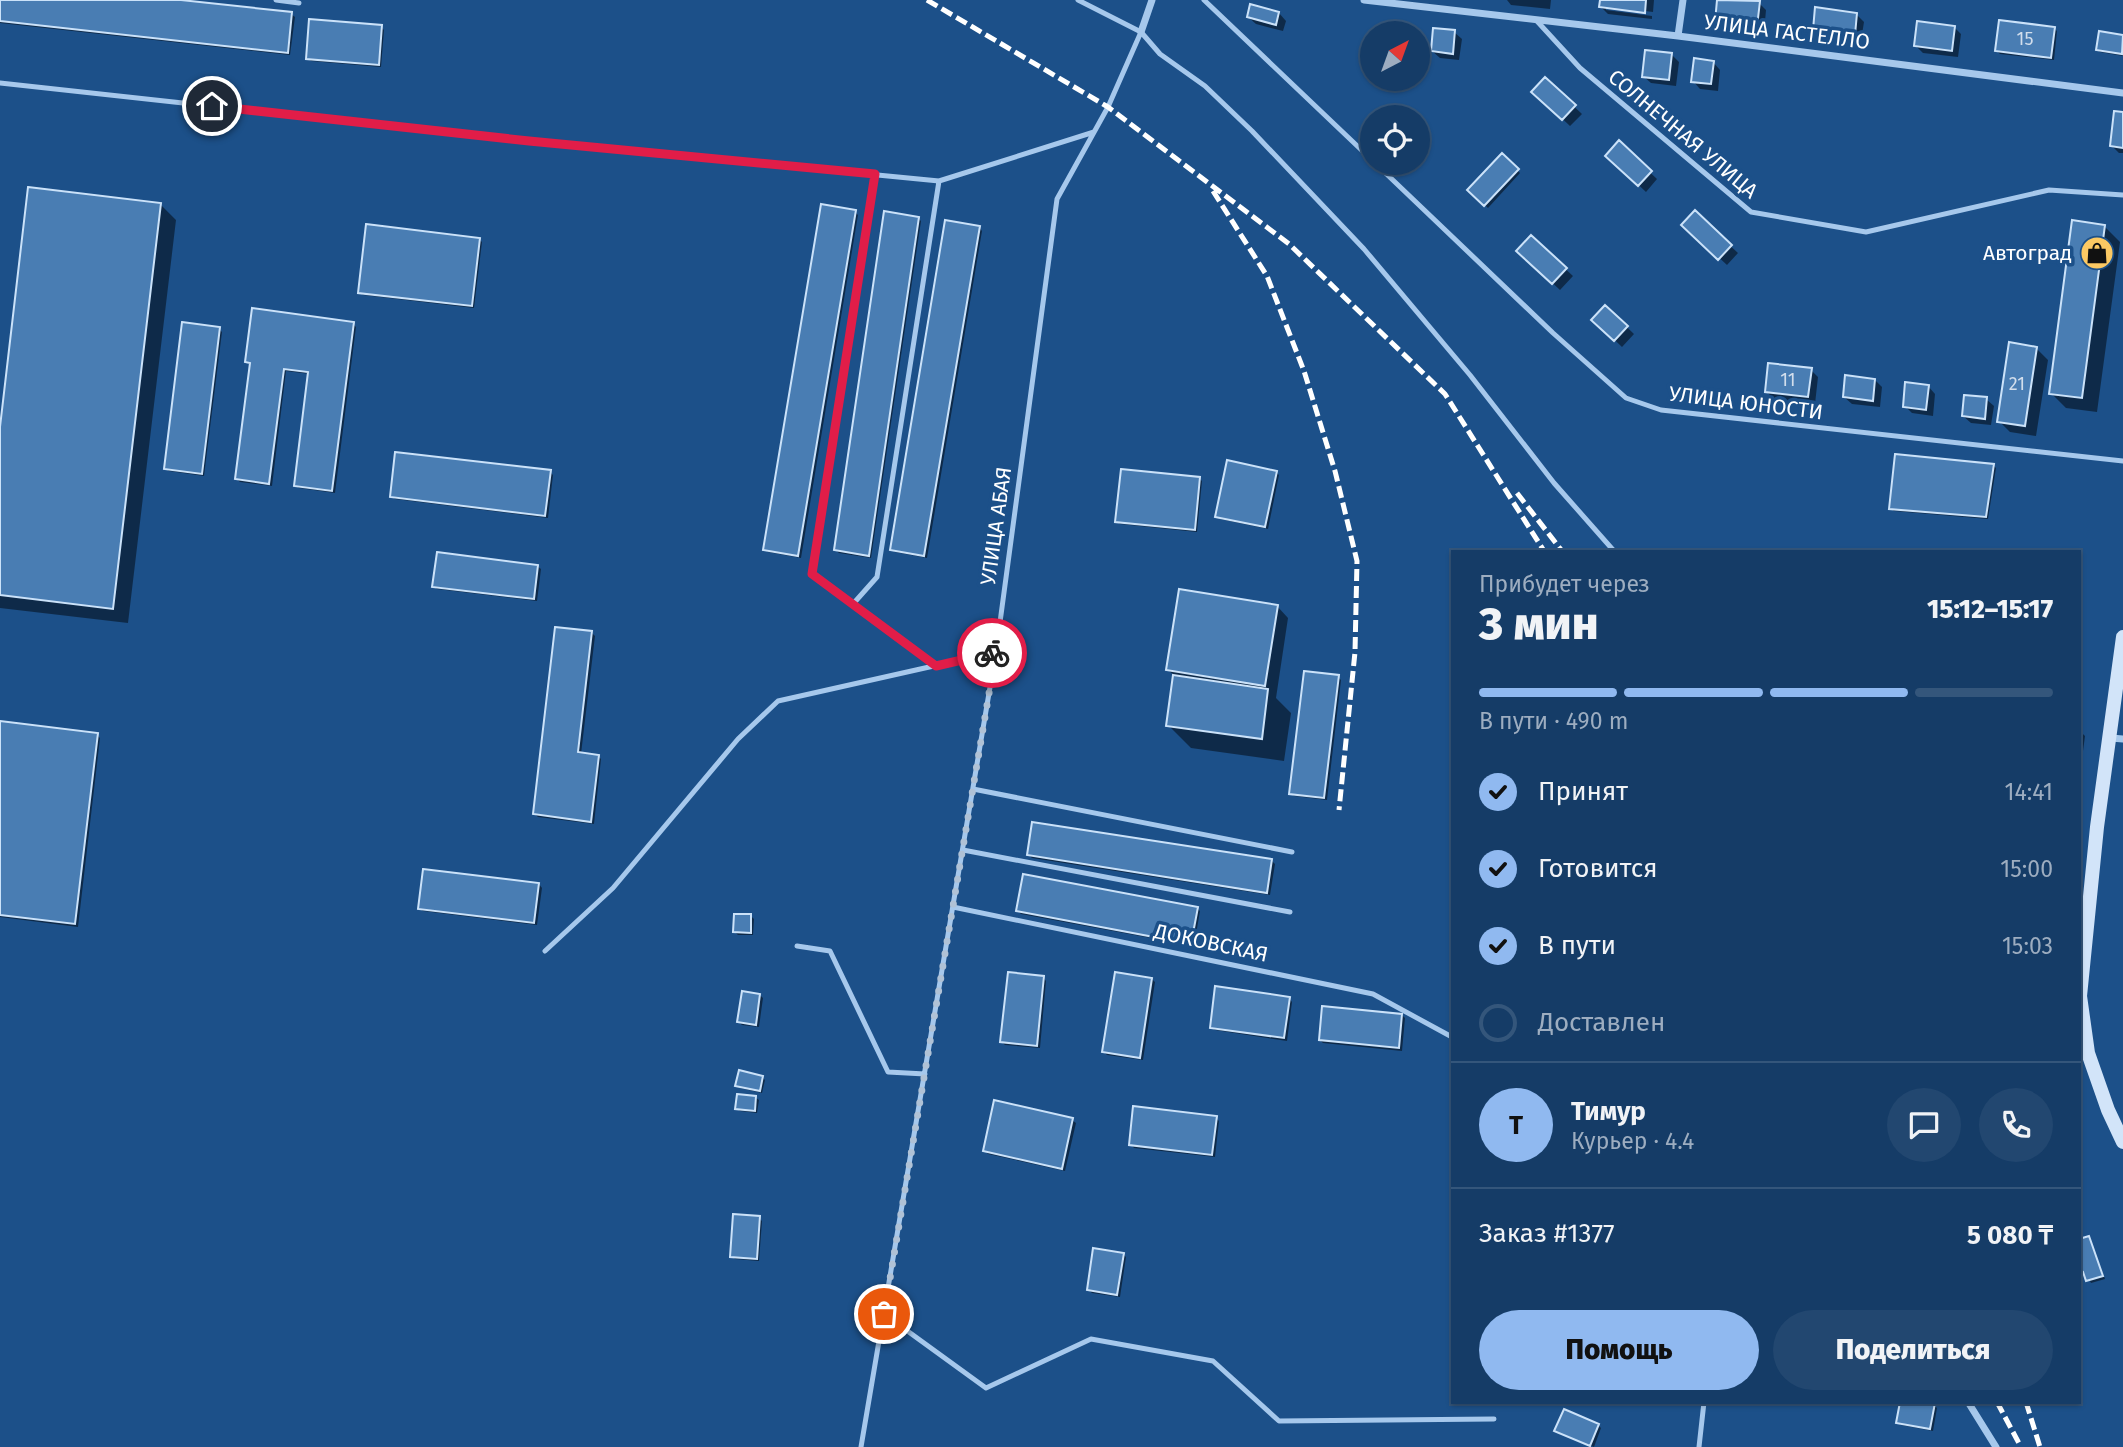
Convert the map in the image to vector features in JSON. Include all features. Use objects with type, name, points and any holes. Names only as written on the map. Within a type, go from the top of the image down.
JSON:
[{"type":"main road","points":[[2081,986],[2097,827],[2117,738],[2123,637]]},
{"type":"main road","points":[[2081,1013],[2083,1048],[2123,1142]]},
{"type":"street","name":"УЛИЦА АБАЯ","points":[[1141,32],[1152,0]]},
{"type":"street","name":"УЛИЦА ГАСТЕЛЛО","points":[[1364,0],[1678,36],[2123,93]]},
{"type":"street","points":[[1678,36],[1683,0]]},
{"type":"street","points":[[1969,1404],[1996,1447]]},
{"type":"lane","points":[[276,0],[299,3]]},
{"type":"lane","points":[[1078,0],[1141,32],[1160,54],[1205,86],[1252,131],[1364,248],[1555,483],[1613,550]]},
{"type":"lane","name":"УЛИЦА ЮНОСТИ","points":[[1205,0],[1360,149]]},
{"type":"lane","name":"СОЛНЕЧНАЯ УЛИЦА","points":[[1536,20],[1580,68],[1751,212],[1866,232],[2049,190],[2123,195]]},
{"type":"lane","name":"УЛИЦА АБАЯ","points":[[861,1447],[996,652],[1057,199],[1108,107],[1141,32]]},
{"type":"lane","points":[[0,83],[529,141],[939,181],[1094,132]]},
{"type":"lane","points":[[875,174],[812,574],[936,666]]},
{"type":"lane","name":"УЛИЦА ЮНОСТИ","points":[[1388,175],[1553,333],[1626,398],[1661,410],[2123,461]]},
{"type":"lane","points":[[853,604],[877,577],[939,181]]},
{"type":"lane","points":[[545,951],[613,888],[738,739],[778,701],[996,652]]},
{"type":"lane","points":[[973,789],[1292,852]]},
{"type":"lane","points":[[963,850],[1290,912]]},
{"type":"lane","name":"ДОКОВСКАЯ","points":[[953,907],[1373,994],[1451,1036]]},
{"type":"lane","points":[[797,946],[830,951],[888,1072],[925,1073]]},
{"type":"lane","points":[[884,1314],[986,1388],[1091,1339],[1213,1361],[1279,1421],[1494,1419]]},
{"type":"lane","points":[[1699,1447],[1704,1404]]},
{"type":"building","points":[[0,0],[181,0],[292,12],[288,53],[0,21]]},
{"type":"building","points":[[1600,0],[1646,0],[1645,13],[1599,7]]},
{"type":"building","points":[[1717,0],[1760,1],[1757,27],[1715,22]]},
{"type":"building","points":[[1250,4],[1279,12],[1276,25],[1247,17]]},
{"type":"building","points":[[1815,7],[1857,13],[1855,35],[1813,30]]},
{"type":"building","points":[[309,19],[382,25],[379,65],[306,59]]},
{"type":"building","points":[[1999,20],[2055,27],[2051,58],[1995,51]]},
{"type":"building","points":[[1917,21],[1955,26],[1952,51],[1914,46]]},
{"type":"building","points":[[1433,28],[1455,30],[1453,54],[1431,51]]},
{"type":"building","points":[[2099,31],[2123,35],[2122,54],[2096,50]]},
{"type":"building","points":[[1645,50],[1672,53],[1669,80],[1642,77]]},
{"type":"building","points":[[1694,58],[1714,61],[1711,84],[1691,82]]},
{"type":"building","points":[[1545,77],[1576,105],[1562,120],[1531,92]]},
{"type":"building","points":[[2114,111],[2123,112],[2123,148],[2110,146]]},
{"type":"building","points":[[1619,140],[1652,171],[1638,186],[1605,156]]},
{"type":"building","points":[[1502,153],[1519,169],[1484,206],[1467,190]]},
{"type":"building","points":[[28,187],[161,203],[113,609],[0,595],[0,427]]},
{"type":"building","points":[[821,204],[856,210],[798,556],[763,550]]},
{"type":"building","points":[[1695,210],[1732,245],[1718,260],[1681,225]]},
{"type":"building","points":[[884,211],[919,217],[869,556],[834,550]]},
{"type":"building","points":[[945,220],[980,226],[924,556],[890,550]]},
{"type":"building","points":[[2072,220],[2105,225],[2082,398],[2049,394]]},
{"type":"building","points":[[366,224],[480,238],[472,306],[358,293]]},
{"type":"building","points":[[1531,235],[1567,268],[1552,284],[1516,251]]},
{"type":"building","points":[[1605,305],[1628,326],[1614,341],[1591,320]]},
{"type":"building","points":[[252,308],[354,322],[332,491],[294,486],[308,372],[284,369],[269,484],[235,479],[250,363],[245,362]]},
{"type":"building","points":[[182,322],[220,327],[202,474],[164,469]]},
{"type":"building","points":[[2009,342],[2037,347],[2025,426],[1997,422]]},
{"type":"building","points":[[1768,363],[1812,368],[1808,397],[1765,392]]},
{"type":"building","points":[[1845,375],[1875,379],[1873,401],[1843,397]]},
{"type":"building","points":[[1905,382],[1929,385],[1926,410],[1903,407]]},
{"type":"building","points":[[1964,395],[1987,397],[1985,419],[1962,416]]},
{"type":"building","points":[[395,452],[551,470],[545,516],[390,497]]},
{"type":"building","points":[[1895,454],[1994,464],[1986,517],[1889,509]]},
{"type":"building","points":[[1227,460],[1277,471],[1265,527],[1215,517]]},
{"type":"building","points":[[1121,469],[1200,477],[1195,530],[1115,522]]},
{"type":"building","points":[[437,552],[538,565],[534,599],[432,587]]},
{"type":"building","points":[[1179,589],[1278,605],[1265,686],[1166,670]]},
{"type":"building","points":[[555,627],[592,631],[578,752],[599,755],[591,822],[533,814]]},
{"type":"building","points":[[1304,671],[1339,675],[1324,798],[1289,794]]},
{"type":"building","points":[[1173,675],[1268,689],[1262,739],[1166,726]]},
{"type":"building","points":[[0,721],[98,733],[75,924],[0,915]]},
{"type":"building","points":[[1032,822],[1272,859],[1267,893],[1027,855]]},
{"type":"building","points":[[423,869],[539,883],[534,923],[418,909]]},
{"type":"building","points":[[1023,874],[1198,907],[1191,944],[1016,911]]},
{"type":"building","points":[[734,914],[751,914],[751,933],[733,932]]},
{"type":"building","points":[[1008,972],[1044,976],[1037,1046],[1000,1042]]},
{"type":"building","points":[[1115,972],[1152,978],[1140,1058],[1102,1052]]},
{"type":"building","points":[[1215,986],[1290,997],[1284,1038],[1210,1028]]},
{"type":"building","points":[[742,991],[760,994],[756,1025],[737,1022]]},
{"type":"building","points":[[1322,1006],[1402,1014],[1399,1048],[1319,1040]]},
{"type":"building","points":[[739,1070],[763,1076],[760,1091],[735,1086]]},
{"type":"building","points":[[737,1094],[756,1096],[755,1111],[735,1109]]},
{"type":"building","points":[[994,1100],[1073,1118],[1062,1169],[983,1151]]},
{"type":"building","points":[[1133,1106],[1217,1116],[1212,1155],[1129,1145]]},
{"type":"building","points":[[733,1214],[760,1216],[757,1259],[730,1257]]},
{"type":"building","points":[[2089,1236],[2103,1276],[2086,1281],[2081,1272],[2081,1238]]},
{"type":"building","points":[[1093,1248],[1124,1253],[1117,1295],[1087,1290]]},
{"type":"building","points":[[1900,1404],[1935,1404],[1930,1429],[1896,1423]]},
{"type":"building","points":[[1564,1409],[1599,1424],[1590,1446],[1554,1431]]},
{"type":"railway","points":[[927,0],[1108,107],[1289,244],[1445,394],[1543,550]]},
{"type":"railway","points":[[1213,191],[1267,276],[1304,371],[1335,471],[1357,561],[1355,652],[1339,810]]},
{"type":"railway","points":[[1517,493],[1561,550]]},
{"type":"railway","points":[[1998,1404],[2021,1447]]},
{"type":"railway","points":[[2027,1404],[2040,1447]]},
{"type":"way so far","points":[[884,1314],[996,652],[992,653]]},
{"type":"place","name":"Автоград","points":[[2097,253]]},
{"type":"route","points":[[212,106],[529,141],[875,174],[812,574],[936,666],[992,653]]}]
